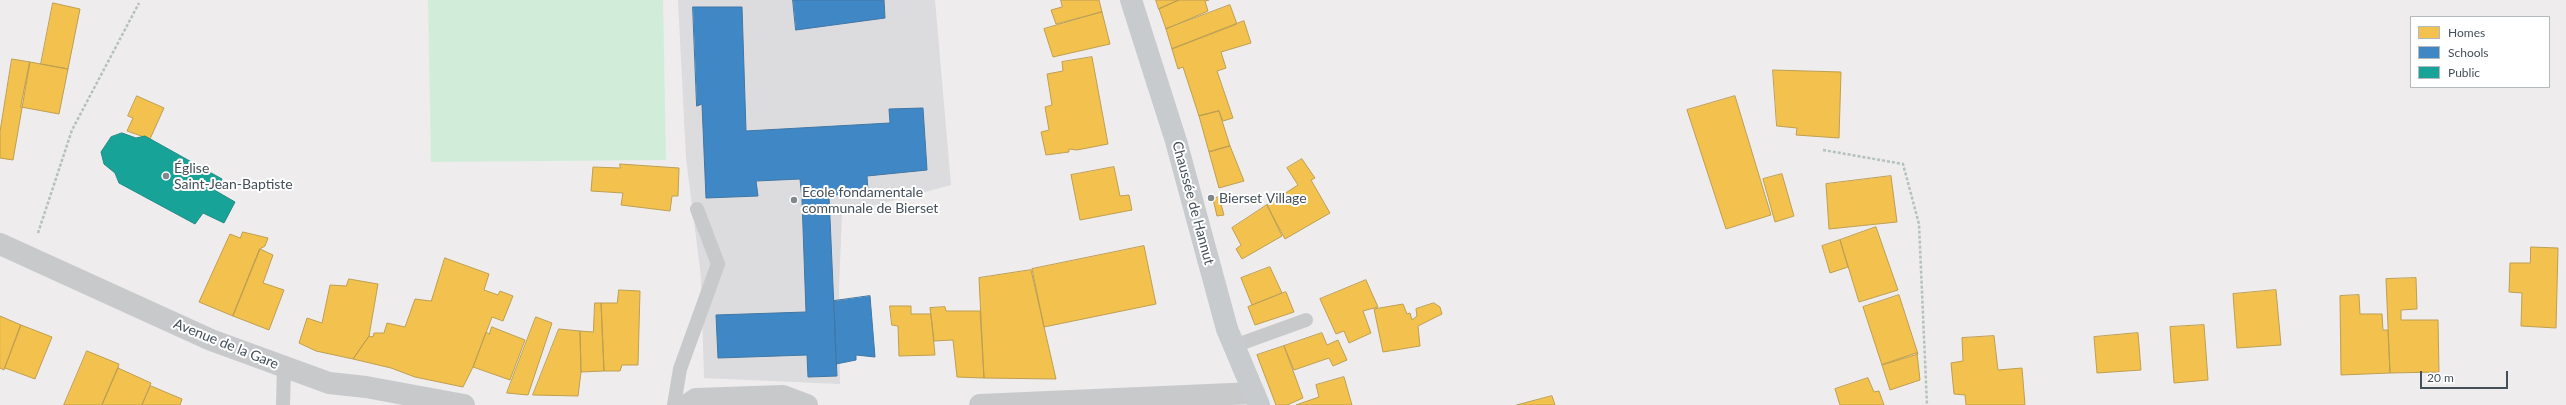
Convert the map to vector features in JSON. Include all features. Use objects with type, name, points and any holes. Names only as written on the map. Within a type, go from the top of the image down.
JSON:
[{"type":"main road","name":"Chaussée de Hannut","points":[[1131,0],[1176,140],[1227,329],[1256,399]]},
{"type":"street","name":"Avenue de la Gare","points":[[0,244],[31,256],[211,340],[329,383],[366,387],[464,405]]},
{"type":"street","points":[[687,405],[696,399],[784,396],[807,405]]},
{"type":"street","points":[[980,405],[1256,399]]},
{"type":"lane","points":[[674,405],[680,369],[718,264],[697,209]]},
{"type":"lane","points":[[1234,346],[1306,320]]},
{"type":"lane","points":[[283,405],[284,367]]},
{"type":"path","points":[[31,256],[72,130],[139,3]]},
{"type":"path","points":[[1823,150],[1903,164],[1918,224],[1927,405]]},
{"type":"shaded area","name":"Ecole fondamentale communale de Bierset","points":[[678,0],[935,0],[951,185],[842,214],[839,288],[840,384],[704,378],[701,277],[686,158]]},
{"type":"green space","points":[[428,0],[663,0],[666,160],[431,162]]},
{"type":"building: Homes","points":[[1061,0],[1099,0],[1102,12],[1056,24],[1051,10],[1062,7]]},
{"type":"building: Homes","points":[[1156,0],[1179,0],[1159,9]]},
{"type":"building: Homes","points":[[1179,0],[1209,0],[1205,1],[1208,11],[1166,29],[1159,9]]},
{"type":"building: Homes","points":[[53,3],[80,9],[68,69],[41,64]]},
{"type":"building: Homes","points":[[1230,5],[1237,24],[1172,49],[1166,29]]},
{"type":"building: Homes","points":[[1102,12],[1110,44],[1053,57],[1044,29]]},
{"type":"building: Homes","points":[[1244,21],[1251,43],[1221,52],[1226,68],[1217,71],[1233,118],[1223,121],[1219,111],[1199,116],[1183,67],[1178,69],[1172,49]]},
{"type":"building: Homes","points":[[1092,57],[1108,144],[1077,150],[1069,149],[1069,152],[1046,155],[1041,132],[1049,130],[1045,107],[1052,105],[1047,74],[1063,71],[1062,62]]},
{"type":"building: Homes","points":[[12,59],[30,62],[13,160],[0,158],[0,132]]},
{"type":"building: Homes","points":[[30,62],[68,69],[59,114],[21,107]]},
{"type":"building: Homes","points":[[1773,70],[1841,72],[1839,138],[1796,135],[1797,128],[1777,126]]},
{"type":"building: Homes","points":[[137,96],[164,108],[150,139],[127,131],[133,118],[128,116]]},
{"type":"building: Homes","points":[[1735,96],[1771,215],[1726,229],[1687,110]]},
{"type":"building: Homes","points":[[1219,111],[1230,146],[1209,152],[1199,116]]},
{"type":"building: Homes","points":[[1230,146],[1244,181],[1219,188],[1209,152]]},
{"type":"building: Homes","points":[[1302,159],[1315,178],[1311,180],[1330,213],[1285,239],[1267,205],[1298,185],[1287,168]]},
{"type":"building: Homes","points":[[620,164],[679,168],[678,196],[672,196],[670,211],[621,205],[623,193],[591,191],[593,167],[620,168]]},
{"type":"building: Homes","points":[[1114,167],[1120,196],[1129,195],[1132,210],[1080,220],[1071,175]]},
{"type":"building: Homes","points":[[1782,174],[1794,216],[1775,222],[1763,179]]},
{"type":"building: Homes","points":[[1891,176],[1897,222],[1829,229],[1826,184]]},
{"type":"building: Homes","points":[[1219,197],[1224,215],[1217,216],[1213,199]]},
{"type":"building: Homes","points":[[1267,205],[1282,236],[1242,259],[1236,249],[1241,245],[1232,228]]},
{"type":"building: Homes","points":[[1876,227],[1898,290],[1859,302],[1840,240]]},
{"type":"building: Homes","points":[[243,232],[268,238],[265,246],[260,249],[233,316],[199,302],[230,234],[240,238]]},
{"type":"building: Homes","points":[[1840,240],[1848,267],[1830,273],[1822,246]]},
{"type":"building: Homes","points":[[1144,246],[1156,304],[1044,327],[1032,269]]},
{"type":"building: Homes","points":[[2531,247],[2558,248],[2556,328],[2521,326],[2522,293],[2509,292],[2510,263],[2530,263]]},
{"type":"building: Homes","points":[[260,249],[273,255],[263,283],[284,290],[269,330],[233,316]]},
{"type":"building: Homes","points":[[445,258],[489,274],[484,290],[498,295],[500,291],[513,296],[503,321],[492,317],[473,367],[463,387],[415,377],[391,368],[353,359],[369,336],[373,337],[374,333],[384,333],[387,323],[405,327],[415,299],[431,301]]},
{"type":"building: Homes","points":[[1270,267],[1282,293],[1252,305],[1241,278]]},
{"type":"building: Homes","points":[[1031,270],[1056,379],[984,378],[979,278]]},
{"type":"building: Homes","points":[[2416,278],[2417,309],[2401,310],[2401,320],[2438,320],[2439,372],[2390,373],[2386,279]]},
{"type":"building: Homes","points":[[349,279],[378,284],[369,336],[353,359],[316,351],[299,343],[307,318],[322,323],[330,285],[346,286]]},
{"type":"building: Homes","points":[[1366,280],[1378,307],[1363,311],[1371,333],[1349,343],[1344,331],[1336,334],[1320,299]]},
{"type":"building: Homes","points":[[619,290],[640,291],[638,365],[622,365],[620,371],[604,371],[601,303],[617,303]]},
{"type":"building: Homes","points":[[2276,290],[2281,345],[2237,348],[2233,294]]},
{"type":"building: Homes","points":[[1286,292],[1294,312],[1255,325],[1248,307]]},
{"type":"building: Homes","points":[[1899,295],[1918,354],[1882,365],[1863,307]]},
{"type":"building: Homes","points":[[2359,295],[2360,314],[2382,314],[2383,330],[2388,330],[2390,373],[2341,375],[2340,296]]},
{"type":"building: Homes","points":[[595,303],[601,303],[604,371],[581,372],[580,331],[593,332]]},
{"type":"building: Homes","points":[[1434,303],[1440,307],[1442,314],[1418,326],[1420,346],[1383,352],[1374,309],[1403,304],[1407,314],[1410,313],[1412,320],[1417,316],[1416,309]]},
{"type":"building: Homes","points":[[890,306],[911,306],[911,314],[931,314],[935,355],[899,356],[898,326],[892,325]]},
{"type":"building: Homes","points":[[945,307],[946,311],[980,311],[984,378],[957,377],[953,340],[934,341],[930,308]]},
{"type":"building: Homes","points":[[0,316],[21,325],[4,370],[0,368]]},
{"type":"building: Homes","points":[[536,317],[552,323],[528,395],[507,393]]},
{"type":"building: Homes","points":[[21,325],[52,337],[35,379],[5,368]]},
{"type":"building: Homes","points":[[2204,325],[2208,380],[2174,383],[2170,327]]},
{"type":"building: Homes","points":[[492,327],[525,340],[510,380],[473,367],[486,332],[489,334]]},
{"type":"building: Homes","points":[[559,329],[580,331],[581,372],[578,396],[533,395]]},
{"type":"building: Homes","points":[[1322,333],[1327,345],[1338,340],[1347,360],[1333,366],[1329,358],[1294,370],[1284,346]]},
{"type":"building: Homes","points":[[2138,333],[2141,370],[2097,373],[2094,337]]},
{"type":"building: Homes","points":[[1994,336],[1998,370],[2022,368],[2025,405],[1966,405],[1965,395],[1954,394],[1951,363],[1963,361],[1962,338]]},
{"type":"building: Homes","points":[[1284,346],[1303,398],[1287,405],[1276,405],[1257,355]]},
{"type":"building: Homes","points":[[87,351],[119,364],[118,368],[102,405],[64,405]]},
{"type":"building: Homes","points":[[1917,353],[1920,380],[1890,390],[1882,365]]},
{"type":"building: Homes","points":[[118,368],[151,383],[142,405],[102,405]]},
{"type":"building: Homes","points":[[1344,377],[1352,405],[1296,405],[1319,397],[1316,385]]},
{"type":"building: Homes","points":[[1868,378],[1874,392],[1879,391],[1884,405],[1840,405],[1835,389]]},
{"type":"building: Homes","points":[[151,386],[182,399],[180,405],[142,405]]},
{"type":"building: Homes","points":[[1552,396],[1555,405],[1517,405]]},
{"type":"building: Schools","points":[[793,0],[884,0],[885,18],[796,30]]},
{"type":"building: Schools","points":[[693,7],[742,7],[746,131],[890,123],[889,109],[923,108],[927,170],[867,176],[868,192],[802,198],[800,179],[756,181],[758,196],[706,198],[702,104],[697,106]]},
{"type":"building: Schools","points":[[829,196],[837,376],[808,377],[807,355],[718,358],[716,315],[806,312],[802,199]]},
{"type":"building: Schools","points":[[870,296],[875,357],[856,355],[856,360],[836,364],[834,301]]},
{"type":"building: Public","name":"Église Saint-Jean-Baptiste","points":[[122,133],[136,138],[145,136],[222,179],[216,191],[235,202],[224,223],[203,213],[195,224],[119,183],[115,173],[104,164],[101,152],[111,137]]},
{"type":"place","name":"Église Saint-Jean-Baptiste","points":[[166,176]]},
{"type":"place","name":"Bierset Village","points":[[1211,198]]},
{"type":"place","name":"Ecole fondamentale communale de Bierset","points":[[794,200]]}]
